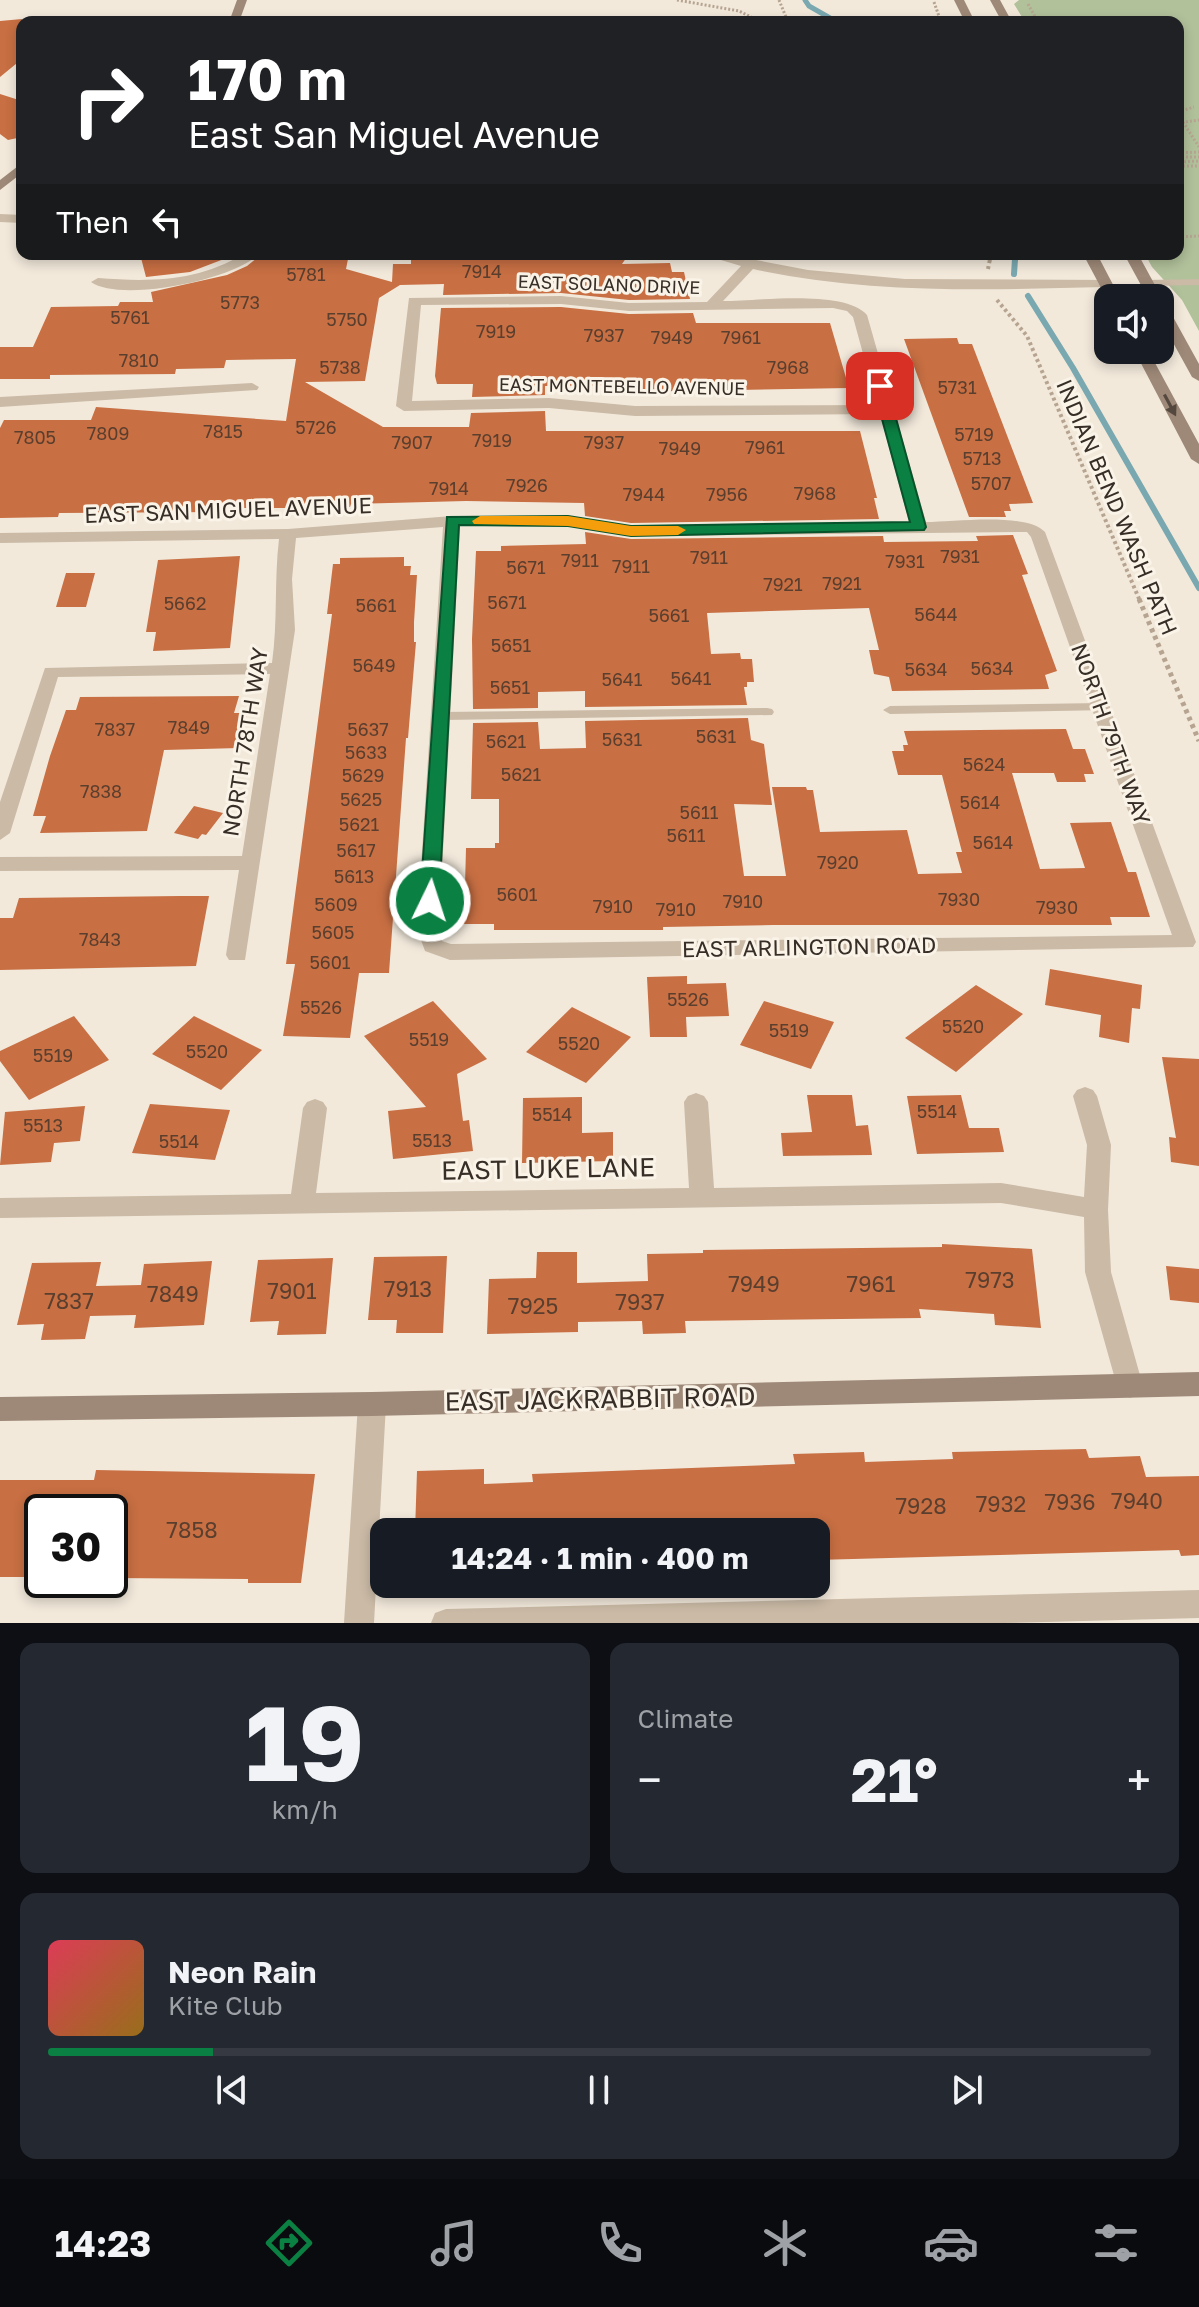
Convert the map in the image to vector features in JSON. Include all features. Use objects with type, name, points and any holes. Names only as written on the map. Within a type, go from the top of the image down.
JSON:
[{"type":"street","points":[[0,186],[16,172]]},
{"type":"street","points":[[98,282],[135,285],[183,281],[221,271],[241,260]]},
{"type":"street","points":[[730,260],[833,279],[907,286],[1105,283],[1093,260]]},
{"type":"street","points":[[1134,260],[1147,283]]},
{"type":"street","points":[[711,306],[749,265]]},
{"type":"street","name":"EAST SOLANO DRIVE","points":[[404,406],[414,301],[561,300],[629,307],[833,304],[852,308],[860,315],[887,409]]},
{"type":"street","points":[[1174,331],[1199,377]]},
{"type":"street","points":[[1148,364],[1199,459]]},
{"type":"street","points":[[0,402],[252,387]]},
{"type":"street","name":"EAST MONTEBELLO AVENUE","points":[[404,406],[549,403],[635,411],[887,409]]},
{"type":"street","points":[[887,409],[919,527]]},
{"type":"street","points":[[442,716],[452,521]]},
{"type":"street","name":"EAST SAN MIGUEL AVENUE","points":[[0,538],[288,534],[452,521],[568,521],[631,531],[1032,528]]},
{"type":"street","name":"NORTH 79TH WAY","points":[[1032,528],[1039,536],[1103,707],[1185,942]]},
{"type":"street","name":"NORTH 78TH WAY","points":[[237,955],[286,630],[283,579],[288,534]]},
{"type":"street","points":[[0,833],[51,672],[280,668]]},
{"type":"street","name":"EAST ARLINGTON ROAD","points":[[442,716],[428,929],[433,946],[450,952],[1185,942]]},
{"type":"street","points":[[0,864],[250,863]]},
{"type":"street","points":[[1085,1096],[1099,1145],[1096,1210],[1098,1272],[1130,1386]]},
{"type":"street","points":[[696,1102],[702,1197]]},
{"type":"street","points":[[302,1204],[315,1108]]},
{"type":"street","name":"EAST LUKE LANE","points":[[0,1208],[1001,1193],[1096,1210]]},
{"type":"street","name":"EAST JACKRABBIT ROAD","points":[[0,1409],[372,1404],[1199,1384]]},
{"type":"street","points":[[359,1623],[372,1404]]},
{"type":"street","points":[[446,1623],[897,1616],[1199,1604]]},
{"type":"lane","points":[[1147,283],[1199,282]]},
{"type":"lane","points":[[890,710],[1103,707]]},
{"type":"lane","points":[[442,716],[767,712]]},
{"type":"path","points":[[677,0],[695,5],[732,4],[747,8],[755,16]]},
{"type":"path","points":[[934,2],[939,16]]},
{"type":"path","points":[[1028,4],[1035,16]]},
{"type":"path","points":[[1184,110],[1194,107]]},
{"type":"path","points":[[1184,129],[1199,157]]},
{"type":"path","name":"INDIAN BEND WASH PATH","points":[[994,293],[999,305],[1027,336],[1199,741]]},
{"type":"green space","points":[[1019,0],[1199,0],[1199,331],[1174,291],[1174,284],[1167,284],[1148,260],[1184,260],[1184,16],[1021,16],[1014,4]]},
{"type":"building","points":[[16,20],[16,64],[0,77],[0,21]]},
{"type":"building","points":[[0,94],[16,99],[16,138],[8,140],[0,134]]},
{"type":"building","points":[[142,260],[221,260],[190,272],[146,277]]},
{"type":"building","points":[[254,260],[348,260],[346,269],[392,282],[393,264],[411,264],[411,260],[625,260],[622,264],[670,263],[672,272],[684,272],[690,299],[629,300],[561,293],[443,295],[444,284],[400,285],[379,298],[365,381],[305,382],[383,427],[469,427],[471,413],[545,411],[546,431],[860,431],[877,498],[874,498],[879,519],[631,523],[585,516],[584,503],[466,501],[351,504],[350,507],[330,508],[223,508],[222,512],[59,513],[58,517],[0,518],[0,428],[4,420],[91,420],[96,407],[286,421],[296,359],[226,360],[224,368],[176,369],[175,374],[50,375],[50,379],[0,379],[0,347],[33,347],[51,307],[153,302],[151,292],[227,275]]},
{"type":"building","points":[[561,307],[629,314],[693,313],[696,323],[830,323],[849,388],[623,392],[622,385],[545,386],[545,395],[472,397],[473,384],[437,384],[435,376],[441,308]]},
{"type":"building","points":[[957,338],[959,344],[972,344],[1033,503],[1009,504],[1011,511],[1004,511],[1006,517],[969,517],[904,339]]},
{"type":"building","points":[[585,532],[631,539],[883,536],[884,542],[978,541],[976,536],[1013,535],[1028,574],[1022,575],[1057,671],[1045,675],[1049,689],[892,691],[889,677],[874,674],[869,650],[879,650],[869,608],[707,613],[711,654],[740,653],[741,659],[752,659],[754,682],[747,682],[747,687],[744,687],[747,705],[585,707],[585,691],[538,692],[538,708],[473,709],[476,551],[501,551],[501,546],[586,544]]},
{"type":"building","points":[[240,556],[230,648],[153,651],[156,632],[146,632],[158,560]]},
{"type":"building","points":[[404,557],[404,566],[411,566],[410,575],[417,575],[416,642],[389,973],[359,973],[350,1038],[283,1036],[295,964],[286,964],[332,614],[327,614],[333,564],[340,564],[340,558]]},
{"type":"building","points":[[66,573],[95,573],[86,607],[56,607]]},
{"type":"building","points":[[239,696],[234,713],[247,713],[239,748],[164,750],[147,831],[40,833],[46,816],[33,816],[50,756],[66,710],[76,710],[80,697]]},
{"type":"building","points":[[748,718],[751,740],[764,744],[772,805],[734,804],[744,876],[786,876],[772,787],[806,787],[813,790],[820,832],[907,830],[918,874],[962,873],[956,852],[962,852],[942,775],[898,775],[892,751],[904,751],[903,745],[908,745],[904,731],[1066,729],[1073,749],[1085,749],[1094,774],[1084,774],[1086,782],[1057,782],[1054,773],[1012,773],[1040,869],[1085,868],[1070,823],[1111,822],[1128,872],[1136,872],[1150,917],[1110,917],[1112,925],[773,925],[663,927],[663,930],[494,930],[494,924],[464,924],[466,848],[495,848],[495,843],[499,843],[499,799],[471,799],[473,723],[538,722],[540,749],[586,748],[585,721]]},
{"type":"building","points":[[194,806],[223,813],[206,835],[202,834],[198,839],[174,833]]},
{"type":"building","points":[[209,896],[196,966],[0,970],[0,918],[13,918],[19,898]]},
{"type":"building","points":[[1050,969],[1142,985],[1140,1009],[1132,1008],[1129,1043],[1099,1037],[1101,1015],[1045,1005]]},
{"type":"building","points":[[687,976],[687,984],[726,983],[729,1016],[686,1017],[687,1037],[650,1037],[647,977]]},
{"type":"building","points":[[976,985],[1023,1014],[956,1072],[905,1038]]},
{"type":"building","points":[[433,1001],[487,1059],[457,1074],[463,1121],[469,1120],[473,1151],[393,1159],[388,1111],[426,1107],[364,1036]]},
{"type":"building","points":[[764,1001],[834,1022],[811,1069],[740,1045]]},
{"type":"building","points":[[572,1007],[631,1037],[586,1083],[526,1052]]},
{"type":"building","points":[[74,1016],[109,1060],[29,1100],[0,1061],[0,1051]]},
{"type":"building","points":[[194,1016],[262,1050],[221,1090],[152,1054]]},
{"type":"building","points":[[1162,1057],[1199,1059],[1199,1166],[1171,1162],[1169,1137],[1176,1138]]},
{"type":"building","points":[[807,1095],[852,1095],[856,1126],[868,1125],[872,1155],[783,1156],[781,1133],[812,1132]]},
{"type":"building","points":[[961,1095],[969,1128],[999,1128],[1004,1152],[917,1154],[907,1096]]},
{"type":"building","points":[[582,1097],[582,1133],[613,1132],[613,1161],[522,1163],[523,1098]]},
{"type":"building","points":[[150,1104],[230,1110],[215,1160],[132,1153]]},
{"type":"building","points":[[85,1106],[80,1141],[54,1143],[51,1162],[0,1165],[5,1112]]},
{"type":"building","points":[[942,1244],[1032,1249],[1041,1328],[995,1325],[994,1314],[919,1309],[921,1318],[685,1321],[686,1333],[643,1334],[642,1321],[578,1322],[578,1332],[487,1334],[489,1279],[536,1278],[537,1252],[577,1252],[577,1283],[648,1281],[647,1254],[703,1253],[703,1250],[942,1247]]},
{"type":"building","points":[[447,1256],[443,1333],[396,1333],[397,1320],[368,1320],[374,1257]]},
{"type":"building","points":[[333,1258],[326,1334],[277,1335],[279,1321],[250,1322],[258,1260]]},
{"type":"building","points":[[212,1261],[204,1325],[134,1328],[136,1315],[90,1316],[85,1339],[41,1340],[44,1324],[17,1325],[32,1263],[101,1262],[96,1286],[141,1285],[144,1264]]},
{"type":"building","points":[[1166,1266],[1199,1269],[1199,1303],[1170,1300]]},
{"type":"building","points":[[1086,1449],[1089,1458],[1140,1456],[1146,1477],[1199,1476],[1199,1555],[1181,1556],[1179,1550],[830,1560],[830,1518],[415,1518],[417,1471],[484,1469],[484,1484],[533,1482],[532,1474],[795,1464],[793,1454],[864,1452],[865,1462],[953,1459],[952,1452]]},
{"type":"building","points":[[96,1470],[315,1474],[301,1583],[248,1583],[248,1579],[128,1578],[128,1494],[24,1494],[24,1577],[0,1577],[0,1480],[94,1480]]},
{"type":"waterway","points":[[805,0],[809,6],[826,16]]},
{"type":"waterway","points":[[1014,274],[1015,260]]},
{"type":"waterway","points":[[1028,296],[1073,368],[1199,588]]},
{"type":"slow traffic","points":[[480,521],[568,521],[631,531],[678,530]]},
{"type":"route","points":[[430,901],[452,521],[568,521],[631,531],[919,527],[880,386]]}]
